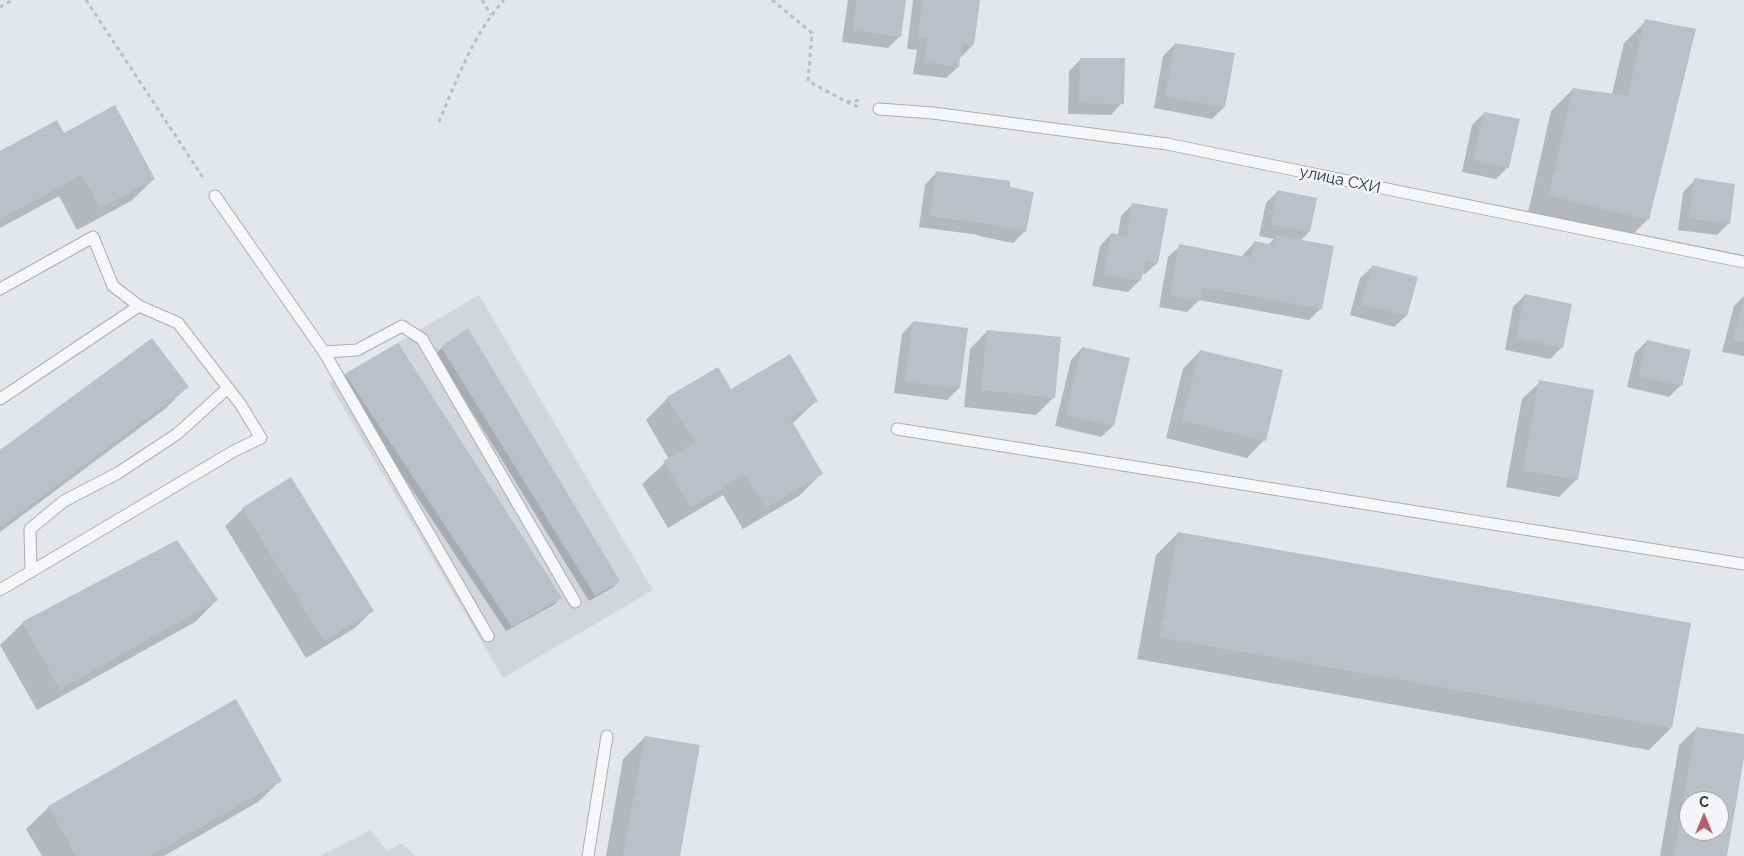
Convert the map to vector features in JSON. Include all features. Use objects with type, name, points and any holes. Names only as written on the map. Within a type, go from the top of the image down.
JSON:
[{"type":"lane","name":"улица СХИ","points":[[879,109],[933,113],[1166,144],[1744,262]]},
{"type":"lane","points":[[215,196],[324,352],[488,636]]},
{"type":"lane","points":[[0,289],[93,237],[113,286],[138,306],[178,323],[228,388],[261,438],[234,451],[0,590]]},
{"type":"lane","points":[[0,399],[138,306]]},
{"type":"lane","points":[[324,352],[357,350],[402,326],[422,339],[575,602]]},
{"type":"lane","points":[[31,572],[30,530],[64,501],[118,473],[177,434],[228,388]]},
{"type":"lane","points":[[897,429],[1744,564]]},
{"type":"lane","points":[[588,856],[607,736]]},
{"type":"path","points":[[0,7],[12,0]]},
{"type":"path","points":[[86,0],[215,196]]},
{"type":"path","points":[[482,0],[491,15]]},
{"type":"path","points":[[439,122],[469,52],[491,15],[504,0]]},
{"type":"path","points":[[772,0],[812,33],[808,81],[864,109]]},
{"type":"shaded area","points":[[479,295],[653,590],[503,678],[329,383]]},
{"type":"shaded area","points":[[371,830],[387,851],[402,843],[415,856],[320,856]]},
{"type":"building","points":[[857,0],[906,0],[901,37],[853,30]]},
{"type":"building","points":[[923,0],[980,0],[974,45],[962,43],[959,67],[924,62],[928,39],[918,37]]},
{"type":"building","points":[[1645,19],[1696,29],[1649,220],[1549,195],[1573,88],[1628,96]]},
{"type":"building","points":[[1175,43],[1235,53],[1225,107],[1165,97]]},
{"type":"building","points":[[1080,58],[1125,58],[1124,104],[1079,103]]},
{"type":"building","points":[[115,105],[155,179],[100,208],[82,175],[0,219],[0,151],[57,120],[64,133]]},
{"type":"building","points":[[1484,112],[1520,119],[1509,168],[1473,160]]},
{"type":"building","points":[[936,171],[1010,181],[1010,187],[1034,192],[1026,232],[990,224],[930,216]]},
{"type":"building","points":[[1694,178],[1735,184],[1730,224],[1689,218]]},
{"type":"building","points":[[1277,190],[1317,198],[1310,232],[1271,224]]},
{"type":"building","points":[[1132,203],[1168,209],[1158,263],[1145,261],[1141,281],[1104,274],[1111,233],[1127,236]]},
{"type":"building","points":[[1276,235],[1334,246],[1322,309],[1202,287],[1200,301],[1170,295],[1179,244],[1251,258],[1254,241],[1274,245]]},
{"type":"building","points":[[1372,265],[1418,277],[1407,316],[1361,304]]},
{"type":"building","points":[[1525,294],[1572,304],[1563,348],[1516,338]]},
{"type":"building","points":[[1744,300],[1744,342],[1733,340]]},
{"type":"building","points":[[913,321],[968,328],[960,388],[905,382]]},
{"type":"building","points":[[468,328],[620,581],[595,596],[441,347]]},
{"type":"building","points":[[987,330],[1061,337],[1055,398],[981,390]]},
{"type":"building","points":[[152,338],[189,387],[0,527],[0,450]]},
{"type":"building","points":[[1647,340],[1691,350],[1682,386],[1639,376]]},
{"type":"building","points":[[398,343],[562,598],[512,627],[345,374]]},
{"type":"building","points":[[1082,347],[1130,358],[1114,426],[1066,415]]},
{"type":"building","points":[[1200,350],[1283,370],[1266,441],[1182,421]]},
{"type":"building","points":[[790,354],[818,401],[790,418],[823,474],[765,508],[745,474],[691,507],[663,461],[695,443],[667,397],[718,367],[731,389]]},
{"type":"building","points":[[1539,380],[1594,390],[1578,480],[1523,470]]},
{"type":"building","points":[[291,477],[374,611],[324,641],[242,508]]},
{"type":"building","points":[[1178,532],[1691,623],[1672,728],[1159,637]]},
{"type":"building","points":[[177,540],[218,600],[60,689],[22,622]]},
{"type":"building","points":[[236,699],[282,781],[150,856],[76,856],[48,806]]},
{"type":"building","points":[[1696,727],[1744,734],[1744,758],[1727,856],[1674,856],[1679,827],[1679,841],[1729,841],[1729,791],[1685,791]]},
{"type":"building","points":[[645,736],[700,745],[680,856],[623,856]]}]
